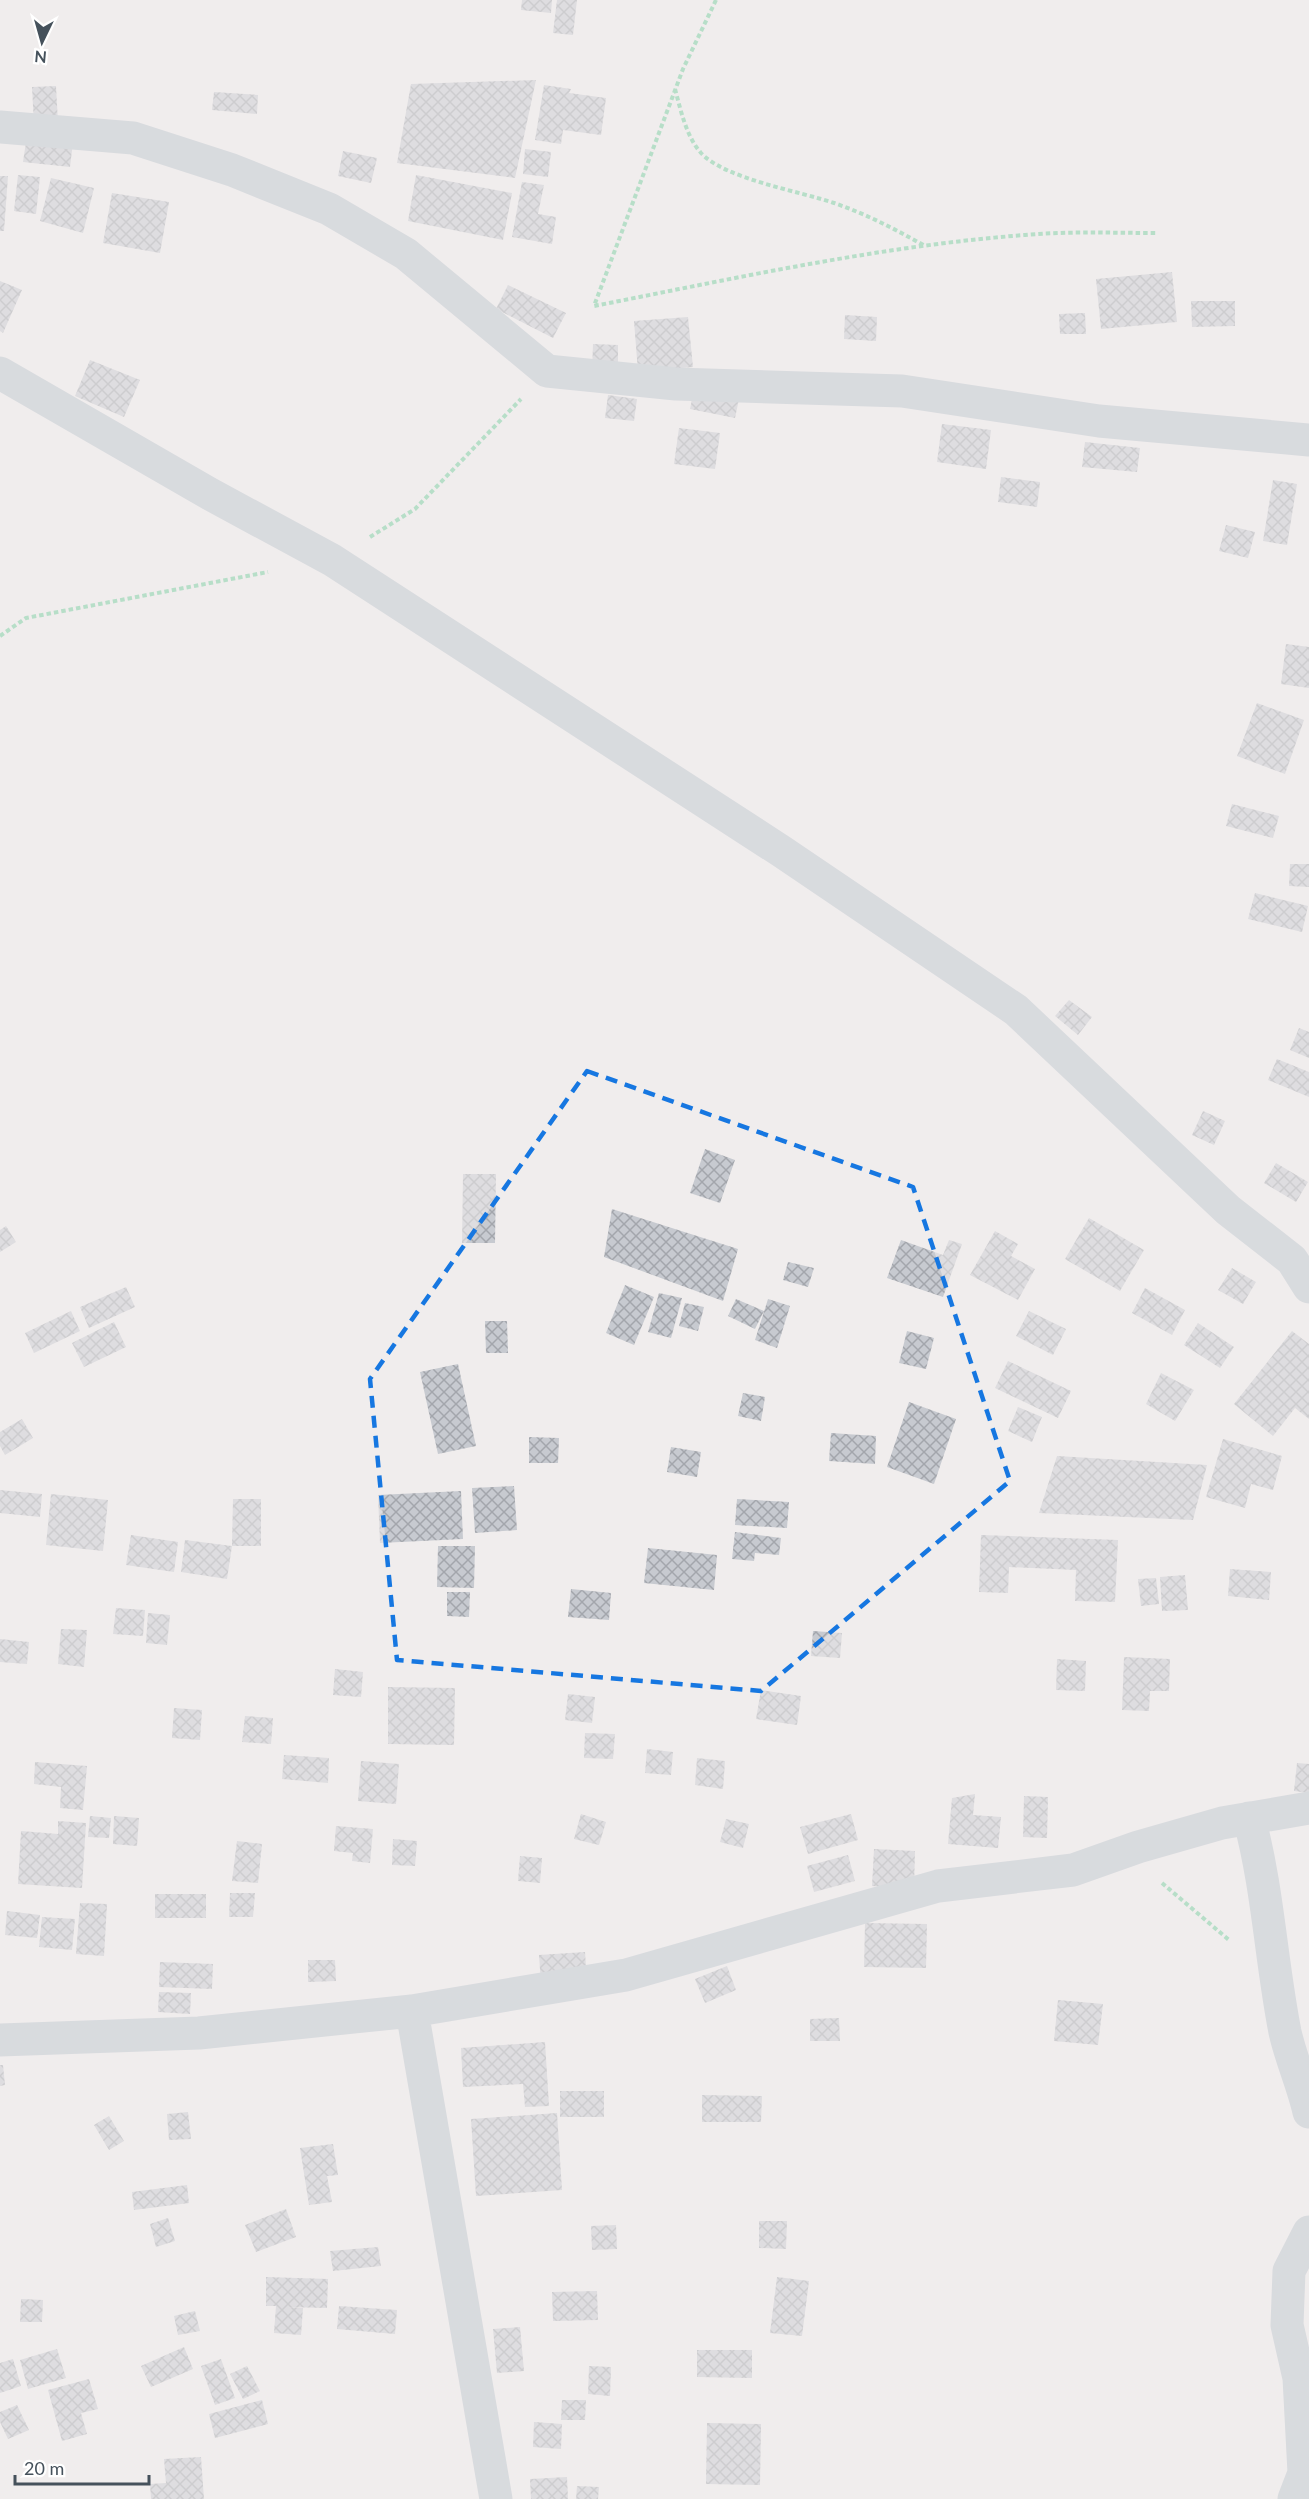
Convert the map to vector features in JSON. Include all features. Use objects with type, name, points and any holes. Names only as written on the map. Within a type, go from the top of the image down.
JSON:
[{"type":"street","points":[[0,127],[133,138],[232,170],[329,209],[406,254],[547,371],[676,384],[902,391],[1099,421],[1309,440]]},
{"type":"street","points":[[0,373],[210,494],[332,560],[781,851],[1016,1010],[1228,1210],[1292,1260],[1309,1287]]},
{"type":"street","points":[[0,2040],[199,2033],[412,2011],[626,1975],[938,1886],[1073,1870],[1125,1851],[1222,1823],[1309,1808]]},
{"type":"street","points":[[1249,1818],[1260,1859],[1286,2035],[1309,2112]]},
{"type":"street","points":[[412,2011],[496,2499]]},
{"type":"street","points":[[1294,2499],[1304,2473],[1299,2378],[1287,2325],[1289,2271],[1309,2232]]},
{"type":"path","points":[[716,0],[675,89],[594,306],[835,260],[926,247],[1059,232],[1156,234]]},
{"type":"path","points":[[675,89],[685,124],[701,153],[723,169],[834,203],[882,221],[926,247]]},
{"type":"path","points":[[1125,1851],[1234,1944]]},
{"type":"highlighted area","points":[[587,1071],[913,1187],[1010,1481],[761,1691],[397,1660],[370,1379]]},
{"type":"building","points":[[522,0],[552,0],[551,13],[521,10]]},
{"type":"building","points":[[557,0],[577,0],[573,35],[553,33]]},
{"type":"building","points":[[536,80],[515,178],[397,163],[411,84]]},
{"type":"building","points":[[544,85],[571,89],[569,93],[606,98],[601,135],[563,130],[561,144],[535,140]]},
{"type":"building","points":[[56,86],[58,123],[34,125],[32,87]]},
{"type":"building","points":[[214,92],[258,95],[257,114],[212,110]]},
{"type":"building","points":[[27,135],[73,142],[70,167],[23,162]]},
{"type":"building","points":[[525,149],[551,152],[548,177],[523,174]]},
{"type":"building","points":[[343,151],[377,158],[371,183],[338,176]]},
{"type":"building","points":[[18,175],[40,177],[36,214],[14,211]]},
{"type":"building","points":[[416,175],[512,193],[503,240],[408,221]]},
{"type":"building","points":[[0,176],[8,176],[4,231],[0,231]]},
{"type":"building","points":[[51,178],[94,188],[83,233],[40,221]]},
{"type":"building","points":[[522,182],[544,185],[538,214],[556,217],[552,244],[512,237]]},
{"type":"building","points":[[112,193],[169,202],[160,253],[103,243]]},
{"type":"building","points":[[1172,272],[1177,322],[1101,329],[1096,279]]},
{"type":"building","points":[[0,281],[22,290],[3,333],[0,331]]},
{"type":"building","points":[[508,285],[566,313],[553,338],[496,309]]},
{"type":"building","points":[[1191,301],[1235,301],[1235,326],[1192,327]]},
{"type":"building","points":[[1085,313],[1086,334],[1060,334],[1059,314]]},
{"type":"building","points":[[845,315],[877,317],[876,341],[844,339]]},
{"type":"building","points":[[688,317],[693,367],[638,372],[634,321]]},
{"type":"building","points":[[593,344],[618,345],[618,372],[592,372]]},
{"type":"building","points":[[90,360],[140,380],[124,417],[75,396]]},
{"type":"building","points":[[694,390],[739,399],[735,418],[690,409]]},
{"type":"building","points":[[608,395],[637,399],[634,421],[605,418]]},
{"type":"building","points":[[942,424],[991,430],[986,469],[937,462]]},
{"type":"building","points":[[679,428],[720,433],[715,469],[674,464]]},
{"type":"building","points":[[1085,442],[1140,448],[1137,472],[1082,467]]},
{"type":"building","points":[[1001,477],[1040,482],[1037,507],[998,502]]},
{"type":"building","points":[[1273,480],[1297,484],[1287,545],[1263,541]]},
{"type":"building","points":[[1226,525],[1255,532],[1248,558],[1219,551]]},
{"type":"building","points":[[1286,644],[1309,647],[1309,688],[1281,684]]},
{"type":"building","points":[[1257,703],[1304,720],[1285,774],[1237,756]]},
{"type":"building","points":[[1232,804],[1279,816],[1273,838],[1226,826]]},
{"type":"building","points":[[1290,864],[1309,864],[1309,887],[1289,886]]},
{"type":"building","points":[[1255,893],[1308,906],[1302,932],[1248,919]]},
{"type":"building","points":[[1069,1000],[1092,1017],[1078,1035],[1055,1016]]},
{"type":"building","points":[[1299,1028],[1309,1032],[1309,1058],[1290,1050]]},
{"type":"building","points":[[1277,1059],[1309,1072],[1309,1097],[1268,1080]]},
{"type":"building","points":[[1203,1111],[1225,1121],[1214,1145],[1192,1135]]},
{"type":"building","points":[[705,1149],[735,1160],[720,1203],[690,1193]]},
{"type":"building","points":[[1276,1163],[1308,1182],[1296,1202],[1264,1183]]},
{"type":"building","points":[[463,1174],[496,1174],[495,1243],[462,1243]]},
{"type":"building","points":[[612,1209],[738,1249],[723,1301],[604,1257]]},
{"type":"building","points":[[1089,1218],[1144,1250],[1120,1291],[1065,1259]]},
{"type":"building","points":[[6,1226],[16,1242],[0,1252],[0,1230]]},
{"type":"building","points":[[995,1231],[1018,1244],[1011,1256],[1035,1269],[1018,1300],[970,1275]]},
{"type":"building","points":[[901,1240],[943,1255],[949,1240],[962,1244],[943,1297],[887,1278]]},
{"type":"building","points":[[788,1262],[814,1268],[808,1287],[783,1280]]},
{"type":"building","points":[[1232,1268],[1256,1282],[1243,1304],[1218,1290]]},
{"type":"building","points":[[625,1285],[654,1297],[634,1345],[606,1333]]},
{"type":"building","points":[[126,1287],[135,1307],[89,1328],[80,1307]]},
{"type":"building","points":[[1145,1288],[1185,1310],[1172,1335],[1132,1313]]},
{"type":"building","points":[[659,1293],[682,1298],[671,1338],[648,1332]]},
{"type":"building","points":[[736,1299],[764,1311],[755,1329],[728,1316]]},
{"type":"building","points":[[768,1299],[790,1306],[777,1348],[755,1340]]},
{"type":"building","points":[[685,1303],[704,1307],[698,1331],[679,1326]]},
{"type":"building","points":[[71,1311],[80,1331],[34,1353],[25,1333]]},
{"type":"building","points":[[1029,1311],[1066,1329],[1053,1355],[1016,1336]]},
{"type":"building","points":[[485,1321],[507,1321],[508,1353],[486,1353]]},
{"type":"building","points":[[114,1322],[126,1347],[84,1367],[72,1343]]},
{"type":"building","points":[[1198,1323],[1234,1347],[1220,1368],[1184,1345]]},
{"type":"building","points":[[907,1331],[934,1338],[926,1369],[899,1363]]},
{"type":"building","points":[[1292,1331],[1309,1344],[1309,1419],[1295,1408],[1273,1436],[1234,1404]]},
{"type":"building","points":[[1008,1361],[1071,1391],[1058,1418],[995,1388]]},
{"type":"building","points":[[458,1364],[476,1446],[438,1454],[420,1372]]},
{"type":"building","points":[[1161,1373],[1194,1390],[1175,1421],[1146,1404]]},
{"type":"building","points":[[743,1393],[765,1397],[761,1421],[738,1416]]},
{"type":"building","points":[[909,1402],[956,1419],[934,1484],[887,1467]]},
{"type":"building","points":[[1018,1407],[1042,1417],[1032,1442],[1008,1431]]},
{"type":"building","points":[[22,1419],[33,1438],[5,1455],[0,1446],[0,1432]]},
{"type":"building","points":[[831,1433],[876,1436],[875,1464],[829,1461]]},
{"type":"building","points":[[529,1437],[559,1438],[558,1463],[529,1463]]},
{"type":"building","points":[[1223,1439],[1282,1456],[1273,1490],[1251,1484],[1245,1508],[1206,1497]]},
{"type":"building","points":[[671,1447],[701,1452],[697,1477],[667,1472]]},
{"type":"building","points":[[1057,1456],[1207,1465],[1193,1520],[1039,1513]]},
{"type":"building","points":[[514,1486],[517,1530],[475,1533],[472,1488]]},
{"type":"building","points":[[0,1490],[42,1494],[40,1517],[0,1513]]},
{"type":"building","points":[[461,1491],[463,1539],[380,1543],[378,1495]]},
{"type":"building","points":[[51,1494],[108,1500],[103,1551],[46,1545]]},
{"type":"building","points":[[233,1499],[261,1499],[261,1546],[232,1546]]},
{"type":"building","points":[[737,1499],[789,1502],[787,1528],[735,1525]]},
{"type":"building","points":[[735,1532],[781,1538],[779,1555],[755,1553],[754,1561],[732,1559]]},
{"type":"building","points":[[131,1535],[178,1542],[174,1572],[126,1565]]},
{"type":"building","points":[[981,1535],[1118,1540],[1115,1602],[1075,1601],[1076,1570],[1009,1567],[1008,1593],[979,1592]]},
{"type":"building","points":[[185,1540],[232,1546],[227,1579],[181,1572]]},
{"type":"building","points":[[438,1546],[475,1546],[474,1588],[437,1587]]},
{"type":"building","points":[[648,1548],[717,1555],[714,1590],[644,1583]]},
{"type":"building","points":[[1230,1569],[1271,1572],[1269,1600],[1228,1596]]},
{"type":"building","points":[[1185,1575],[1188,1610],[1162,1611],[1160,1577]]},
{"type":"building","points":[[1156,1578],[1159,1604],[1141,1606],[1138,1579]]},
{"type":"building","points":[[571,1589],[611,1593],[609,1620],[568,1617]]},
{"type":"building","points":[[447,1592],[470,1592],[469,1617],[447,1616]]},
{"type":"building","points":[[116,1608],[145,1610],[143,1636],[113,1634]]},
{"type":"building","points":[[148,1613],[170,1615],[167,1645],[146,1643]]},
{"type":"building","points":[[61,1629],[87,1630],[84,1667],[58,1664]]},
{"type":"building","points":[[813,1631],[842,1633],[840,1658],[811,1656]]},
{"type":"building","points":[[0,1639],[29,1642],[27,1664],[0,1662]]},
{"type":"building","points":[[1124,1657],[1170,1659],[1169,1691],[1150,1691],[1149,1711],[1122,1710]]},
{"type":"building","points":[[1057,1659],[1086,1661],[1085,1691],[1056,1690]]},
{"type":"building","points":[[335,1669],[363,1672],[361,1697],[333,1695]]},
{"type":"building","points":[[388,1687],[455,1688],[454,1745],[388,1744]]},
{"type":"building","points":[[761,1690],[801,1696],[797,1725],[756,1719]]},
{"type":"building","points":[[568,1694],[595,1697],[592,1723],[565,1720]]},
{"type":"building","points":[[174,1708],[202,1710],[200,1740],[172,1738]]},
{"type":"building","points":[[245,1716],[273,1718],[271,1744],[242,1742]]},
{"type":"building","points":[[585,1733],[615,1734],[613,1759],[584,1758]]},
{"type":"building","points":[[647,1749],[673,1752],[671,1775],[645,1773]]},
{"type":"building","points":[[284,1755],[329,1758],[328,1783],[282,1779]]},
{"type":"building","points":[[697,1758],[725,1761],[723,1789],[695,1785]]},
{"type":"building","points":[[361,1761],[399,1764],[396,1804],[358,1801]]},
{"type":"building","points":[[35,1762],[87,1766],[83,1810],[60,1808],[61,1787],[34,1784]]},
{"type":"building","points":[[1297,1763],[1309,1764],[1309,1793],[1294,1791]]},
{"type":"building","points":[[975,1794],[973,1815],[1001,1817],[998,1848],[948,1844],[952,1798]]},
{"type":"building","points":[[1024,1796],[1048,1797],[1047,1838],[1023,1837]]},
{"type":"building","points":[[581,1814],[606,1822],[599,1845],[574,1839]]},
{"type":"building","points":[[851,1814],[858,1840],[808,1854],[800,1827]]},
{"type":"building","points":[[90,1816],[111,1818],[109,1838],[88,1837]]},
{"type":"building","points":[[114,1816],[139,1818],[137,1846],[113,1844]]},
{"type":"building","points":[[726,1819],[749,1824],[743,1848],[720,1842]]},
{"type":"building","points":[[58,1821],[86,1823],[82,1888],[18,1884],[21,1831],[58,1834]]},
{"type":"building","points":[[336,1826],[373,1829],[370,1863],[352,1861],[353,1853],[334,1851]]},
{"type":"building","points":[[393,1839],[417,1841],[415,1866],[392,1865]]},
{"type":"building","points":[[237,1841],[262,1844],[258,1883],[232,1881]]},
{"type":"building","points":[[874,1849],[915,1851],[914,1889],[872,1886]]},
{"type":"building","points":[[848,1855],[855,1881],[814,1892],[807,1866]]},
{"type":"building","points":[[520,1856],[542,1858],[540,1883],[518,1881]]},
{"type":"building","points":[[230,1893],[255,1893],[253,1917],[229,1917]]},
{"type":"building","points":[[155,1894],[206,1894],[206,1918],[155,1918]]},
{"type":"building","points":[[80,1903],[107,1904],[104,1956],[76,1954]]},
{"type":"building","points":[[7,1911],[40,1915],[37,1938],[5,1935]]},
{"type":"building","points":[[42,1917],[75,1919],[72,1950],[39,1947]]},
{"type":"building","points":[[865,1923],[927,1924],[926,1968],[864,1967]]},
{"type":"building","points":[[585,1952],[587,1981],[541,1984],[539,1955]]},
{"type":"building","points":[[308,1960],[335,1960],[336,1981],[308,1982]]},
{"type":"building","points":[[160,1962],[213,1964],[212,1989],[159,1987]]},
{"type":"building","points":[[727,1966],[736,1990],[705,2003],[695,1979]]},
{"type":"building","points":[[159,1992],[191,1993],[190,2014],[158,2012]]},
{"type":"building","points":[[1058,2000],[1103,2004],[1098,2045],[1054,2041]]},
{"type":"building","points":[[839,2018],[840,2041],[810,2041],[810,2019]]},
{"type":"building","points":[[545,2042],[549,2106],[525,2107],[523,2084],[463,2087],[461,2048]]},
{"type":"building","points":[[0,2065],[3,2065],[5,2085],[0,2086]]},
{"type":"building","points":[[560,2091],[604,2091],[604,2117],[560,2117]]},
{"type":"building","points":[[702,2095],[762,2096],[761,2122],[702,2122]]},
{"type":"building","points":[[188,2112],[191,2139],[169,2140],[167,2114]]},
{"type":"building","points":[[557,2113],[562,2190],[476,2196],[471,2119]]},
{"type":"building","points":[[109,2116],[124,2141],[109,2150],[94,2125]]},
{"type":"building","points":[[333,2144],[338,2175],[327,2176],[332,2202],[309,2205],[300,2148]]},
{"type":"building","points":[[187,2185],[189,2203],[134,2210],[132,2192]]},
{"type":"building","points":[[286,2209],[296,2237],[256,2252],[245,2225]]},
{"type":"building","points":[[168,2218],[175,2241],[156,2247],[150,2224]]},
{"type":"building","points":[[759,2221],[787,2221],[786,2249],[759,2248]]},
{"type":"building","points":[[616,2225],[617,2249],[592,2250],[591,2226]]},
{"type":"building","points":[[378,2247],[381,2266],[333,2271],[330,2251]]},
{"type":"building","points":[[266,2277],[328,2279],[327,2308],[287,2307],[303,2308],[301,2335],[274,2333],[276,2306],[266,2306]]},
{"type":"building","points":[[777,2277],[809,2281],[802,2336],[770,2333]]},
{"type":"building","points":[[597,2291],[598,2320],[553,2321],[552,2292]]},
{"type":"building","points":[[21,2299],[43,2300],[42,2322],[20,2322]]},
{"type":"building","points":[[339,2306],[397,2310],[395,2334],[337,2329]]},
{"type":"building","points":[[195,2311],[200,2331],[178,2335],[174,2316]]},
{"type":"building","points":[[520,2327],[524,2371],[497,2373],[493,2329]]},
{"type":"building","points":[[184,2347],[193,2369],[151,2387],[141,2366]]},
{"type":"building","points":[[57,2349],[66,2378],[28,2389],[20,2360]]},
{"type":"building","points":[[697,2350],[752,2350],[752,2378],[697,2377]]},
{"type":"building","points":[[13,2359],[21,2386],[0,2393],[0,2363]]},
{"type":"building","points":[[221,2359],[235,2398],[215,2405],[201,2366]]},
{"type":"building","points":[[247,2366],[260,2391],[243,2399],[230,2374]]},
{"type":"building","points":[[589,2366],[611,2367],[610,2396],[588,2394]]},
{"type":"building","points":[[89,2379],[98,2409],[81,2413],[87,2434],[62,2441],[48,2390]]},
{"type":"building","points":[[262,2400],[268,2424],[215,2438],[209,2414]]},
{"type":"building","points":[[562,2400],[586,2400],[585,2420],[561,2420]]},
{"type":"building","points":[[17,2405],[29,2430],[8,2439],[0,2422],[0,2412]]},
{"type":"building","points":[[534,2422],[562,2424],[561,2449],[533,2447]]},
{"type":"building","points":[[707,2423],[761,2424],[760,2485],[706,2484]]},
{"type":"building","points":[[201,2457],[204,2499],[151,2499],[150,2484],[166,2483],[164,2459]]},
{"type":"building","points":[[567,2477],[568,2499],[531,2499],[530,2479]]},
{"type":"building","points":[[577,2486],[599,2487],[598,2499],[576,2499]]}]
